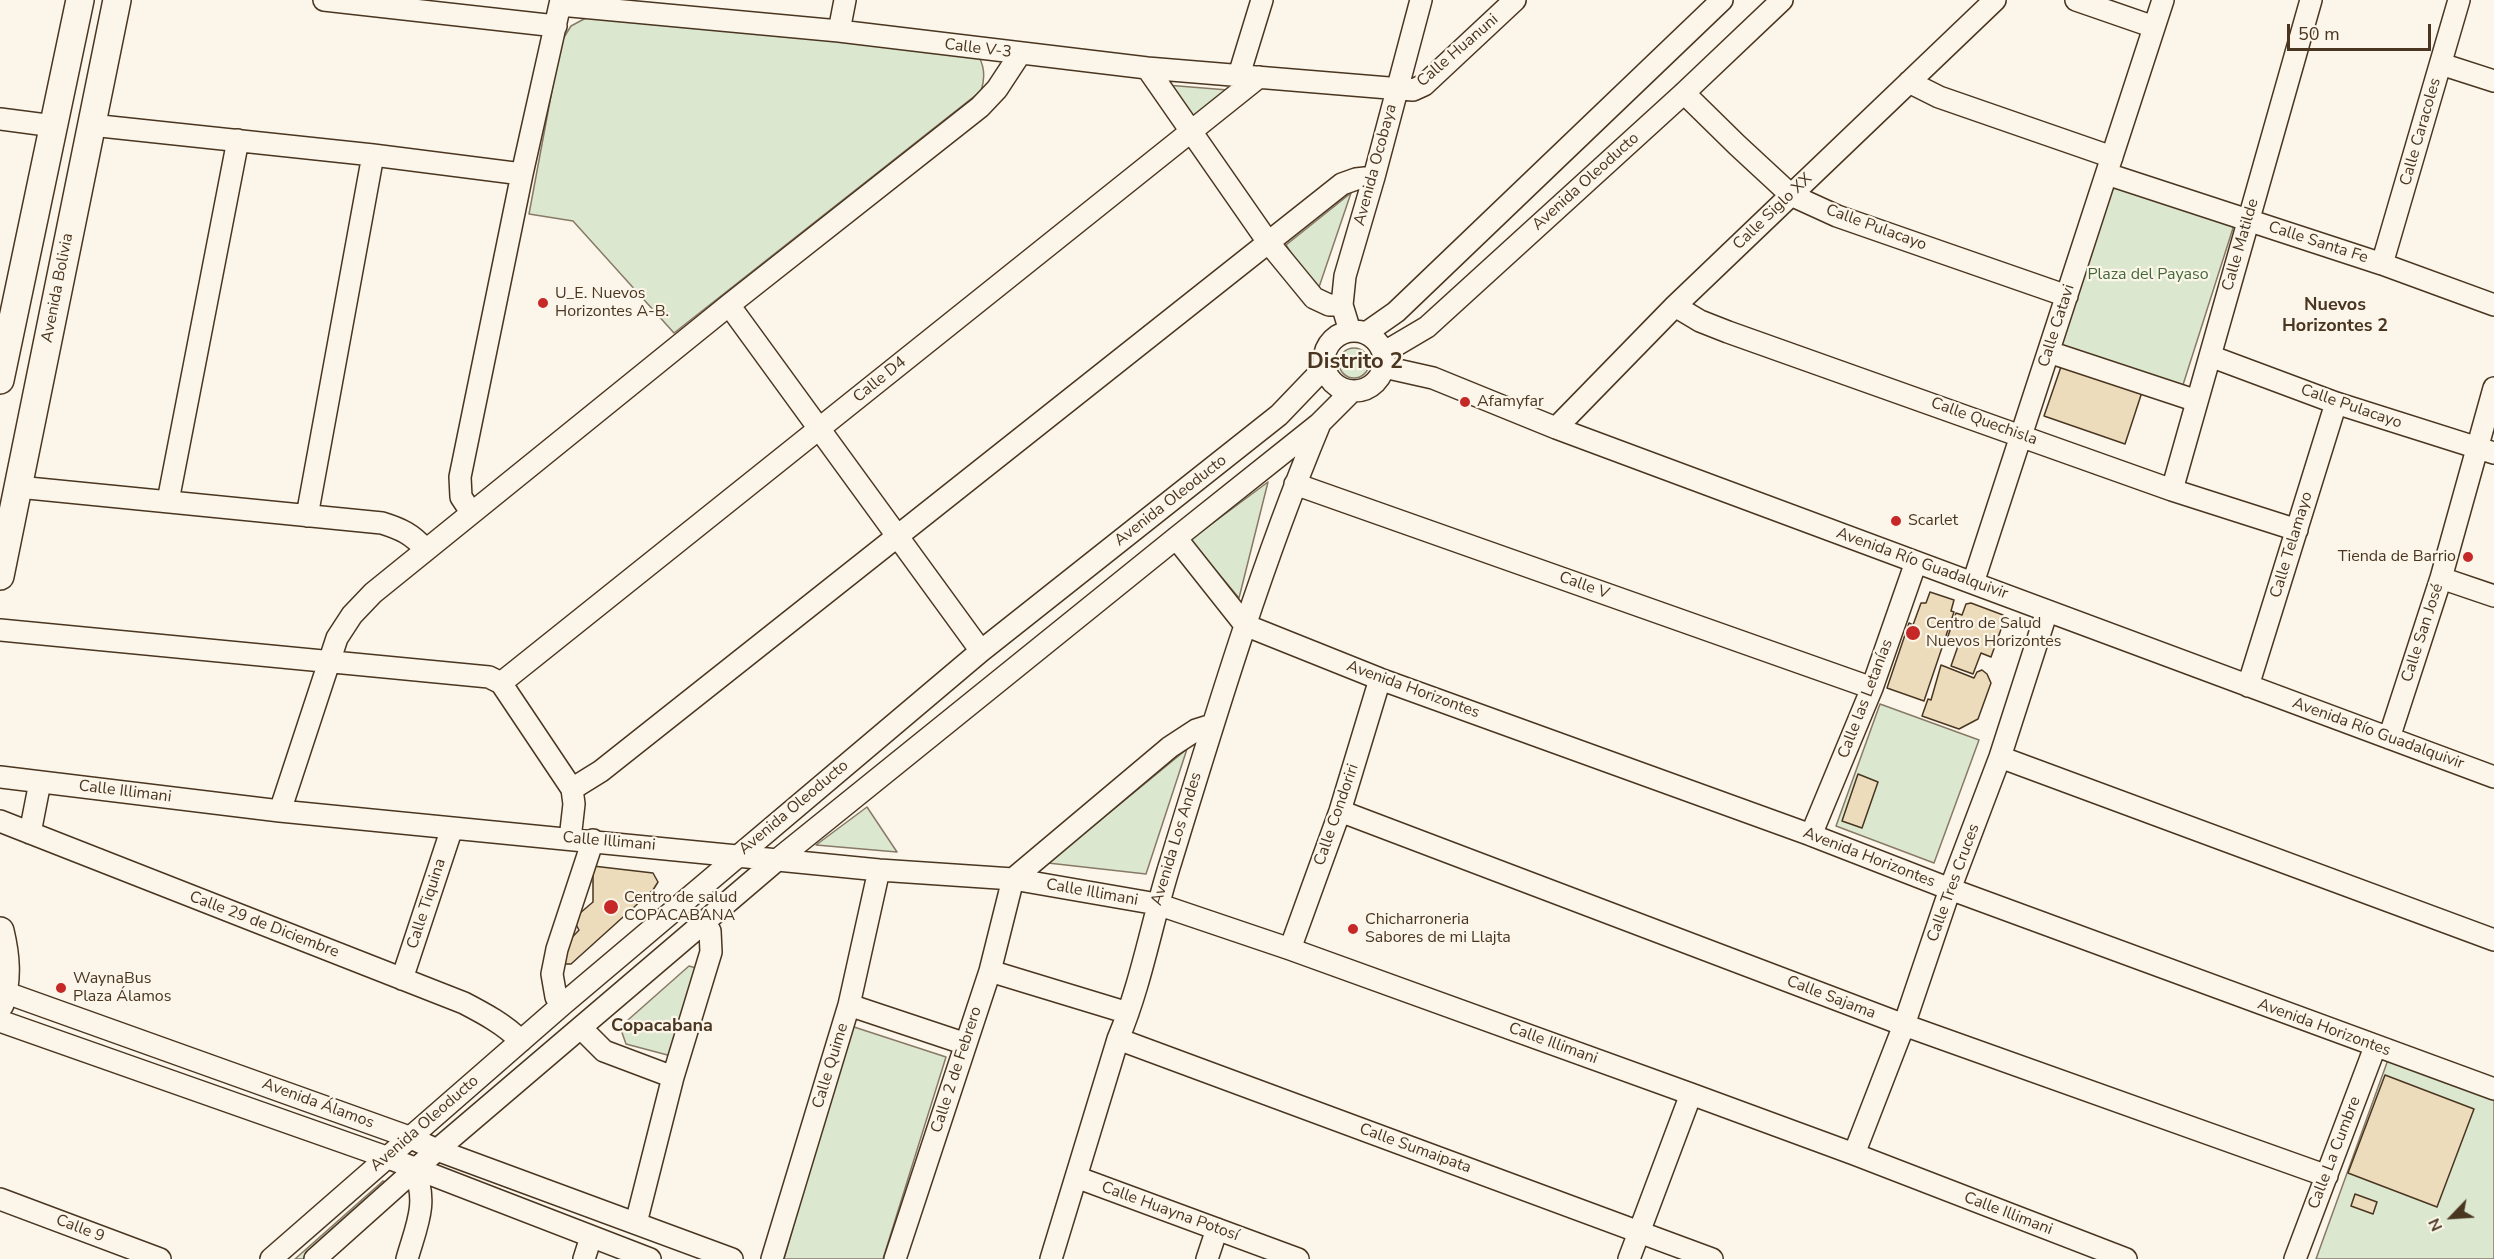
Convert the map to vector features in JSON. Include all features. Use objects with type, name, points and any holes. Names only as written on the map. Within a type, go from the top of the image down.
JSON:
[{"type":"main road","points":[[0,380],[3,350],[80,0]]},
{"type":"main road","name":"Avenida Bolivia","points":[[0,576],[117,0]]},
{"type":"main road","points":[[0,931],[7,972],[2,998]]},
{"type":"street","points":[[324,0],[410,4],[556,27]]},
{"type":"street","points":[[839,31],[845,0]]},
{"type":"street","points":[[1249,76],[1262,0]]},
{"type":"street","name":"Avenida Ocobaya","points":[[1358,332],[1342,305],[1345,276],[1421,0]]},
{"type":"street","name":"Calle Huanuni","points":[[1397,88],[1413,90],[1424,85],[1515,0]]},
{"type":"street","points":[[1358,332],[1374,338],[1383,360],[1380,377],[1372,385],[1362,390],[1352,391],[1340,387],[1330,378],[1325,366],[1327,348],[1333,340],[1358,332],[1396,312],[1722,0]]},
{"type":"street","name":"Avenida Oleoducto","points":[[1383,360],[1427,327],[1684,93],[1782,0]]},
{"type":"street","name":"Calle Siglo XX","points":[[1556,428],[1675,306],[1995,0]]},
{"type":"street","points":[[2076,0],[2154,27]]},
{"type":"street","name":"Calle Catavi","points":[[1973,583],[2163,0]]},
{"type":"street","name":"Calle Matilde","points":[[2172,490],[2311,0]]},
{"type":"street","name":"Calle Caracoles","points":[[2382,264],[2459,0]]},
{"type":"street","points":[[471,512],[461,497],[460,477],[522,174],[561,3]]},
{"type":"street","name":"Calle V-3","points":[[561,3],[688,8],[839,31],[1020,54],[1147,68],[1397,88]]},
{"type":"street","points":[[280,811],[337,638],[352,615],[373,593],[729,305],[980,107],[997,89],[1020,54]]},
{"type":"street","points":[[2440,64],[2494,81]]},
{"type":"street","points":[[1147,68],[1268,242],[1314,298],[1329,305],[1342,305]]},
{"type":"street","name":"Calle D4","points":[[501,683],[1192,132],[1249,76]]},
{"type":"street","name":"Calle Santa Fe","points":[[1909,82],[1939,97],[2248,220],[2382,264],[2494,305]]},
{"type":"street","name":"Calle Pulacayo","points":[[1684,93],[1791,195],[1836,216],[2067,296]]},
{"type":"street","points":[[0,119],[54,126]]},
{"type":"street","points":[[91,125],[373,155],[522,174]]},
{"type":"street","points":[[168,501],[238,140]]},
{"type":"street","points":[[307,516],[373,155]]},
{"type":"street","points":[[572,789],[601,771],[1342,184],[1356,179],[1374,177]]},
{"type":"street","points":[[729,305],[981,651]]},
{"type":"street","name":"Calle Quechisla","points":[[1675,306],[1700,321],[1728,332],[2172,490],[2297,530]]},
{"type":"street","points":[[2049,352],[2197,401]]},
{"type":"street","name":"Calle Pulacayo","points":[[2210,356],[2336,403],[2485,451]]},
{"type":"street","name":"Avenida Río Guadalquivir","points":[[1383,360],[1556,428],[2494,777]]},
{"type":"street","name":"Avenida Oleoducto","points":[[271,1259],[562,1005],[981,651],[1279,414],[1325,366]]},
{"type":"street","name":"Calle San José","points":[[2389,738],[2485,451],[2494,388]]},
{"type":"street","name":"Avenida Oleoducto","points":[[315,1259],[437,1150],[777,860],[1319,424],[1352,391]]},
{"type":"street","name":"Calle Telamayo","points":[[2248,686],[2336,403]]},
{"type":"street","name":"Avenida Los Andes","points":[[1051,1259],[1128,1013],[1157,904],[1212,725],[1295,484],[1319,424]]},
{"type":"street","name":"Calle V","points":[[1295,484],[1872,688]]},
{"type":"street","points":[[18,487],[382,523],[402,529],[414,537],[425,549]]},
{"type":"street","points":[[1176,537],[1245,625]]},
{"type":"street","name":"Calle las Letanías","points":[[1811,835],[1872,688],[1916,562]]},
{"type":"street","points":[[2441,578],[2494,596]]},
{"type":"street","name":"Calle Tres Cruces","points":[[1854,1154],[1904,1025],[1950,889],[2001,757],[2047,611]]},
{"type":"street","name":"Avenida Horizontes","points":[[1245,625],[1380,679],[1811,835],[1950,889],[2494,1089]]},
{"type":"street","points":[[0,630],[489,677],[501,683],[572,789],[574,804],[570,839]]},
{"type":"street","name":"Calle Condoriri","points":[[1290,949],[1340,811],[1380,679]]},
{"type":"street","points":[[1013,879],[1170,747],[1196,730],[1212,725]]},
{"type":"street","points":[[2001,757],[2494,940]]},
{"type":"street","name":"Calle Illimani","points":[[0,777],[280,811],[879,870],[1013,879],[1157,904],[1290,949],[1691,1094],[2126,1259]]},
{"type":"street","points":[[30,833],[40,782]]},
{"type":"street","name":"Calle Sajama","points":[[1340,811],[1904,1025],[2327,1176]]},
{"type":"street","name":"Calle 29 de Diciembre","points":[[0,821],[465,1003],[510,1030],[520,1041]]},
{"type":"street","name":"Calle Tiquina","points":[[402,979],[452,828]]},
{"type":"street","points":[[562,1005],[553,988],[552,974],[556,949],[592,840]]},
{"type":"street","name":"Calle Quime","points":[[772,1259],[849,1005],[879,870]]},
{"type":"street","name":"Calle 2 de Febrero","points":[[895,1259],[990,971],[1013,879]]},
{"type":"street","points":[[636,1223],[673,1077],[711,952],[712,941],[705,923]]},
{"type":"street","points":[[990,971],[1128,1013]]},
{"type":"street","name":"Avenida Álamos","points":[[2,998],[409,1137],[437,1150],[732,1259]]},
{"type":"street","points":[[849,1005],[966,1044]]},
{"type":"street","name":"Avenida Álamos","points":[[0,1021],[386,1157],[414,1170],[650,1259]]},
{"type":"street","points":[[581,1028],[604,1051],[673,1077]]},
{"type":"street","name":"Calle Sumaipata","points":[[1118,1039],[1712,1259]]},
{"type":"street","name":"Calle La Cumbre","points":[[2295,1259],[2375,1047]]},
{"type":"street","points":[[1629,1259],[1691,1094]]},
{"type":"street","points":[[407,1259],[423,1204],[421,1186],[414,1170]]},
{"type":"street","name":"Calle Huayna Potosí","points":[[1076,1177],[1298,1259]]},
{"type":"street","name":"Calle 9","points":[[0,1199],[160,1259]]},
{"type":"street","points":[[1207,1259],[1217,1229]]},
{"type":"street","points":[[584,1259],[591,1237]]},
{"type":"green space","points":[[597,12],[979,57],[984,74],[983,82],[981,91],[674,333],[573,221],[529,214],[561,42],[571,26]]},
{"type":"green space","points":[[1166,85],[1228,90],[1191,118]]},
{"type":"green space","name":"Plaza del Payaso","points":[[2108,181],[2234,225],[2182,388],[2056,348]]},
{"type":"green space","points":[[1351,193],[1317,293],[1286,245]]},
{"type":"green space","points":[[1354,348],[1364,353],[1369,363],[1364,373],[1354,378],[1344,373],[1339,363],[1344,353]]},
{"type":"green space","points":[[1268,482],[1239,598],[1190,540]]},
{"type":"green space","points":[[1880,704],[1979,740],[1934,863],[1836,826]]},
{"type":"green space","points":[[1187,749],[1146,874],[1048,863]]},
{"type":"green space","points":[[867,807],[897,852],[816,845]]},
{"type":"green space","points":[[689,966],[696,968],[675,1057],[626,1044],[620,1027]]},
{"type":"green space","points":[[851,1026],[946,1057],[883,1259],[784,1259]]},
{"type":"green space","points":[[2389,1057],[2494,1095],[2494,1259],[2316,1259]]},
{"type":"green space","points":[[383,1181],[388,1183],[310,1259],[295,1259]]},
{"type":"building","points":[[2063,361],[2143,389],[2125,444],[2044,416]]},
{"type":"building","points":[[1930,592],[1954,600],[1951,611],[1954,612],[1924,701],[1887,688],[1909,623],[1913,625],[1921,603],[1926,603]]},
{"type":"building","points":[[1971,603],[2003,615],[2001,620],[2004,621],[1991,657],[1981,653],[1973,674],[1951,666],[1958,646],[1946,642],[1956,613],[1962,615],[1966,604]]},
{"type":"building","points":[[1941,665],[1974,678],[1977,672],[1982,670],[1987,674],[1991,683],[1978,719],[1959,729],[1922,716],[1928,699],[1931,700]]},
{"type":"building","points":[[1858,774],[1878,782],[1862,828],[1842,821]]},
{"type":"building","points":[[593,866],[653,873],[658,882],[653,890],[571,964],[561,964],[563,947],[579,930],[573,919],[593,902]]},
{"type":"building","points":[[2385,1075],[2474,1109],[2437,1207],[2348,1173]]},
{"type":"building","points":[[2355,1194],[2377,1202],[2373,1214],[2351,1206]]},
{"type":"place","name":"U_E. Nuevos Horizontes A-B.","points":[[543,303]]},
{"type":"place","name":"Afamyfar","points":[[1465,402]]},
{"type":"place","name":"Scarlet","points":[[1896,521]]},
{"type":"place","name":"Tienda de Barrio","points":[[2468,557]]},
{"type":"place","name":"Centro de Salud Nuevos Horizontes","points":[[1913,633]]},
{"type":"place","name":"Centro de salud COPACABANA","points":[[611,907]]},
{"type":"place","name":"Chicharroneria Sabores de mi Llajta","points":[[1353,929]]},
{"type":"place","name":"WaynaBus Plaza Álamos","points":[[61,988]]},
{"type":"district","name":"Nuevos Horizontes 2","points":[[2335,316]]},
{"type":"district","name":"Distrito 2","points":[[1355,363]]},
{"type":"district","name":"Copacabana","points":[[662,1027]]}]
